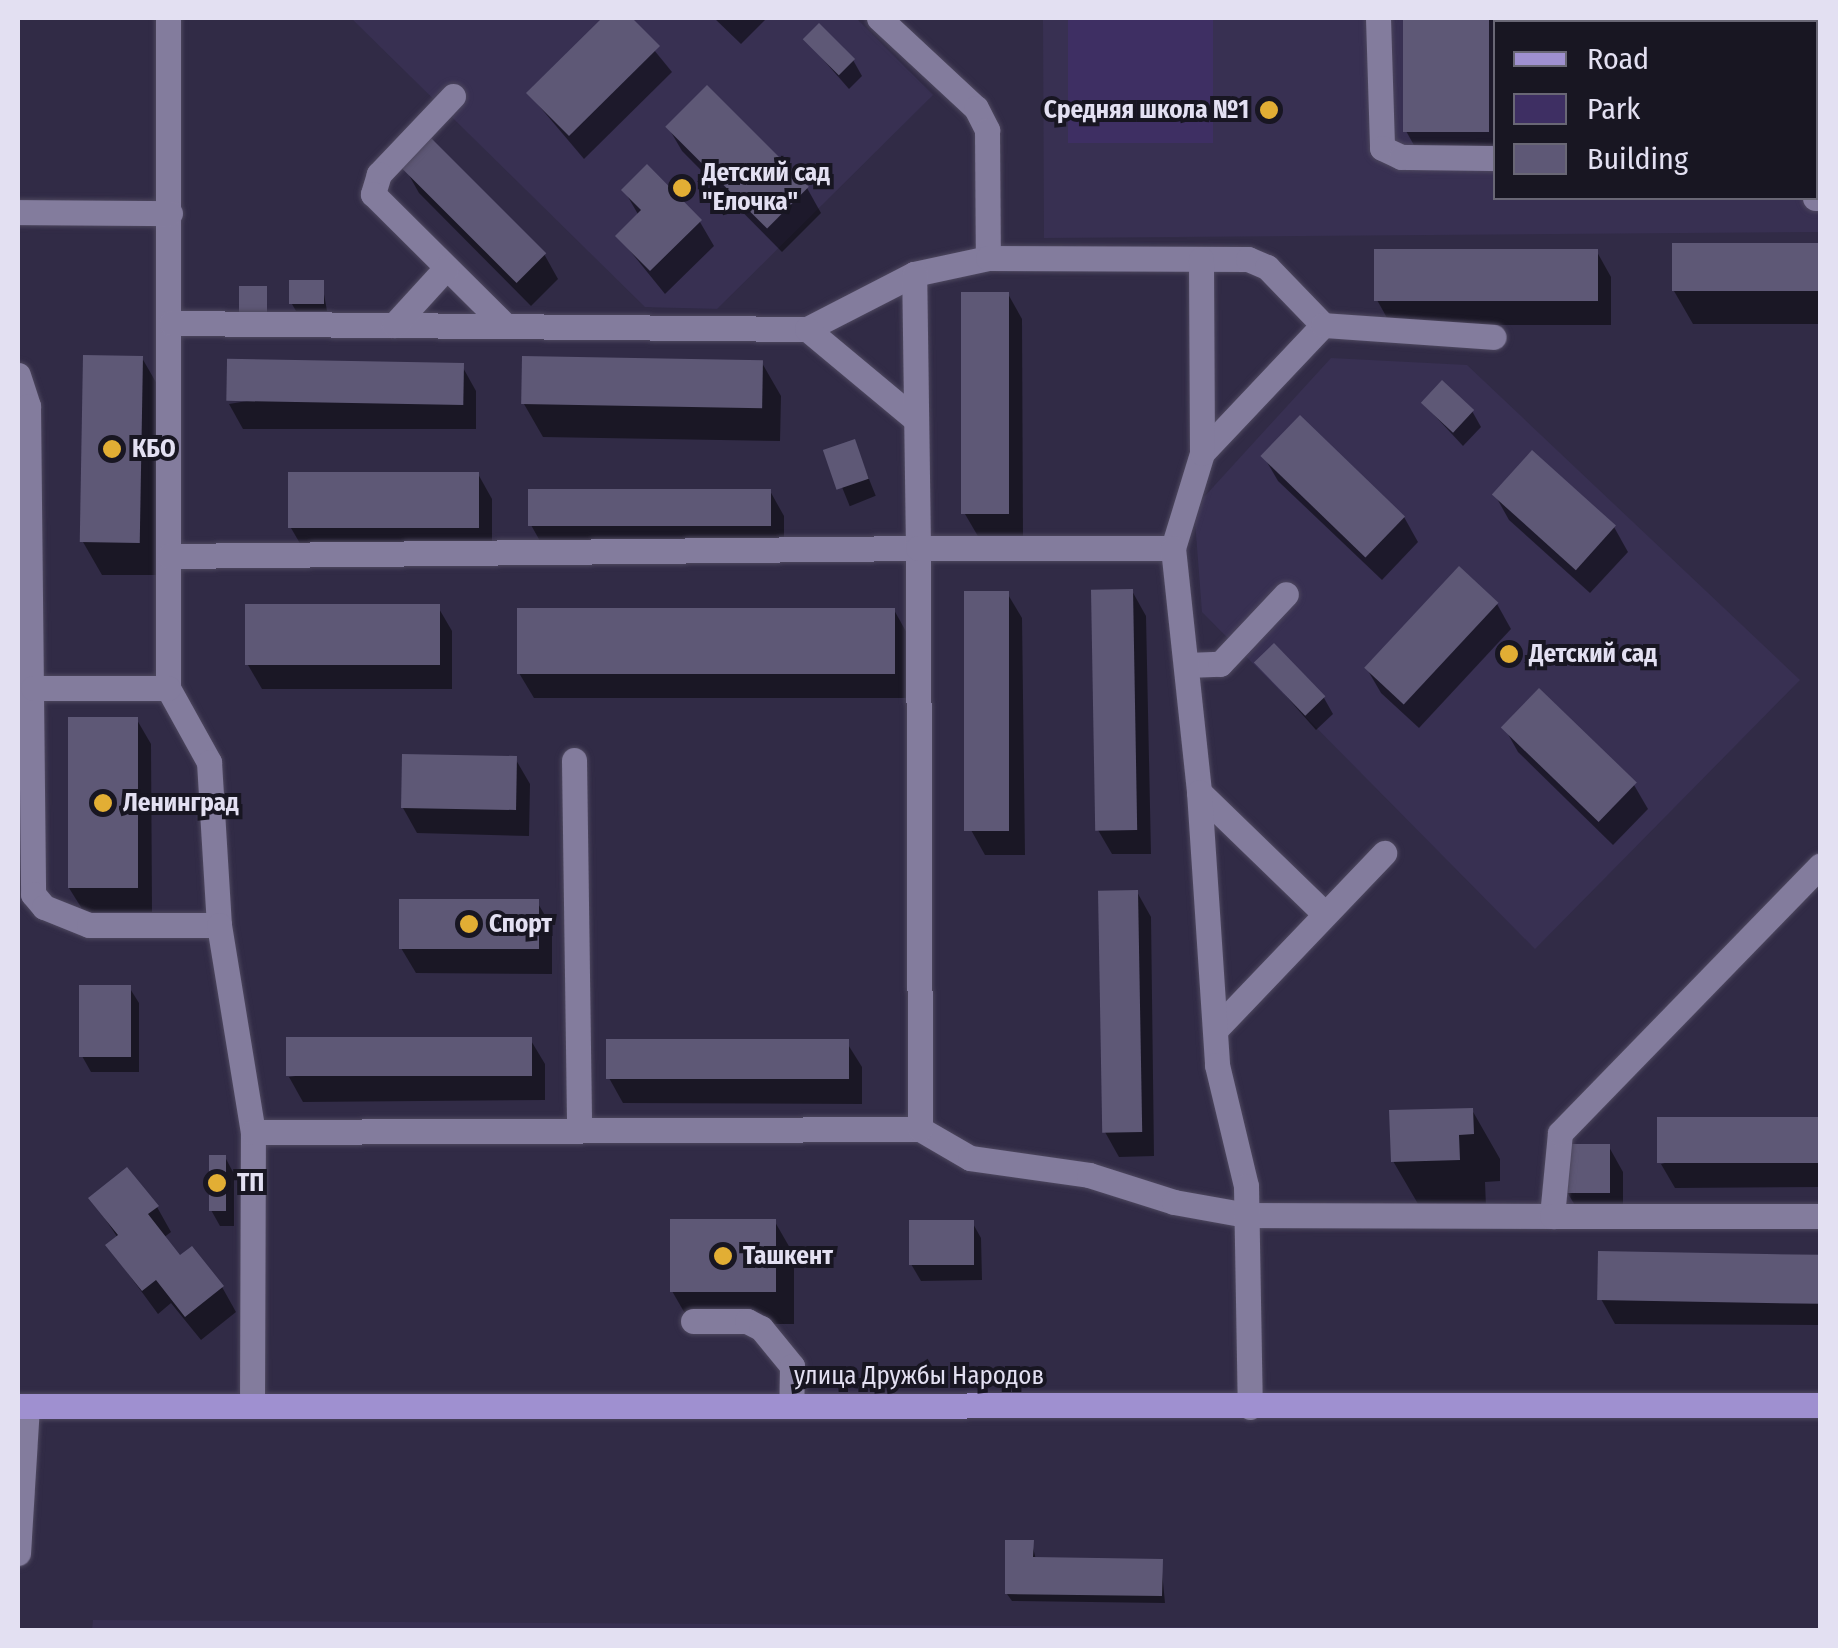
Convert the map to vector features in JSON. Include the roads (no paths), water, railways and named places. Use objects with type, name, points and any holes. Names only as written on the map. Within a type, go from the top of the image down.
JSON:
[{"type":"main road","name":"улица Дружбы Народов","points":[[22,1406],[1820,1405]]},
{"type":"lane","points":[[168,18],[168,688],[209,762],[219,925],[252,1132],[252,1405]]},
{"type":"lane","points":[[879,18],[976,108],[988,130],[988,258]]},
{"type":"lane","points":[[1378,18],[1382,148],[1402,157],[1493,158]]},
{"type":"lane","points":[[452,96],[372,184],[378,203],[506,326]]},
{"type":"lane","points":[[18,212],[170,214]]},
{"type":"lane","points":[[170,323],[806,328],[914,274],[988,258],[1201,259],[1248,260],[1267,267],[1323,325],[1494,337]]},
{"type":"lane","points":[[1201,259],[1202,452],[1173,548],[1199,792],[1215,1030],[1246,1214],[1250,1407]]},
{"type":"lane","points":[[394,325],[446,268]]},
{"type":"lane","points":[[914,274],[920,1128]]},
{"type":"lane","points":[[1202,452],[1323,325]]},
{"type":"lane","points":[[806,328],[915,419]]},
{"type":"lane","points":[[18,376],[28,406],[32,688],[25,894],[44,907],[89,925],[219,925]]},
{"type":"lane","points":[[169,556],[1173,548]]},
{"type":"lane","points":[[1186,664],[1220,664],[1286,594]]},
{"type":"lane","points":[[32,688],[168,688]]},
{"type":"lane","points":[[574,760],[579,1130]]},
{"type":"lane","points":[[1199,792],[1326,914]]},
{"type":"lane","points":[[1215,1030],[1384,853]]},
{"type":"lane","points":[[1552,1216],[1560,1133],[1820,866]]},
{"type":"lane","points":[[252,1132],[920,1128],[970,1158],[1089,1175],[1174,1202],[1246,1214],[1820,1216]]},
{"type":"lane","points":[[693,1321],[747,1320],[761,1328],[792,1366],[791,1406]]},
{"type":"lane","points":[[18,1552],[22,1406]]},
{"type":"place","name":"Средняя школа №1","points":[[1269,110]]},
{"type":"place","name":"Детский сад \"Елочка\"","points":[[682,188]]},
{"type":"place","name":"КБО","points":[[112,449]]},
{"type":"place","name":"Детский сад","points":[[1509,654]]},
{"type":"place","name":"Ленинград","points":[[103,803]]},
{"type":"place","name":"Спорт","points":[[469,924]]},
{"type":"place","name":"ТП","points":[[217,1183]]},
{"type":"place","name":"Ташкент","points":[[723,1256]]}]
